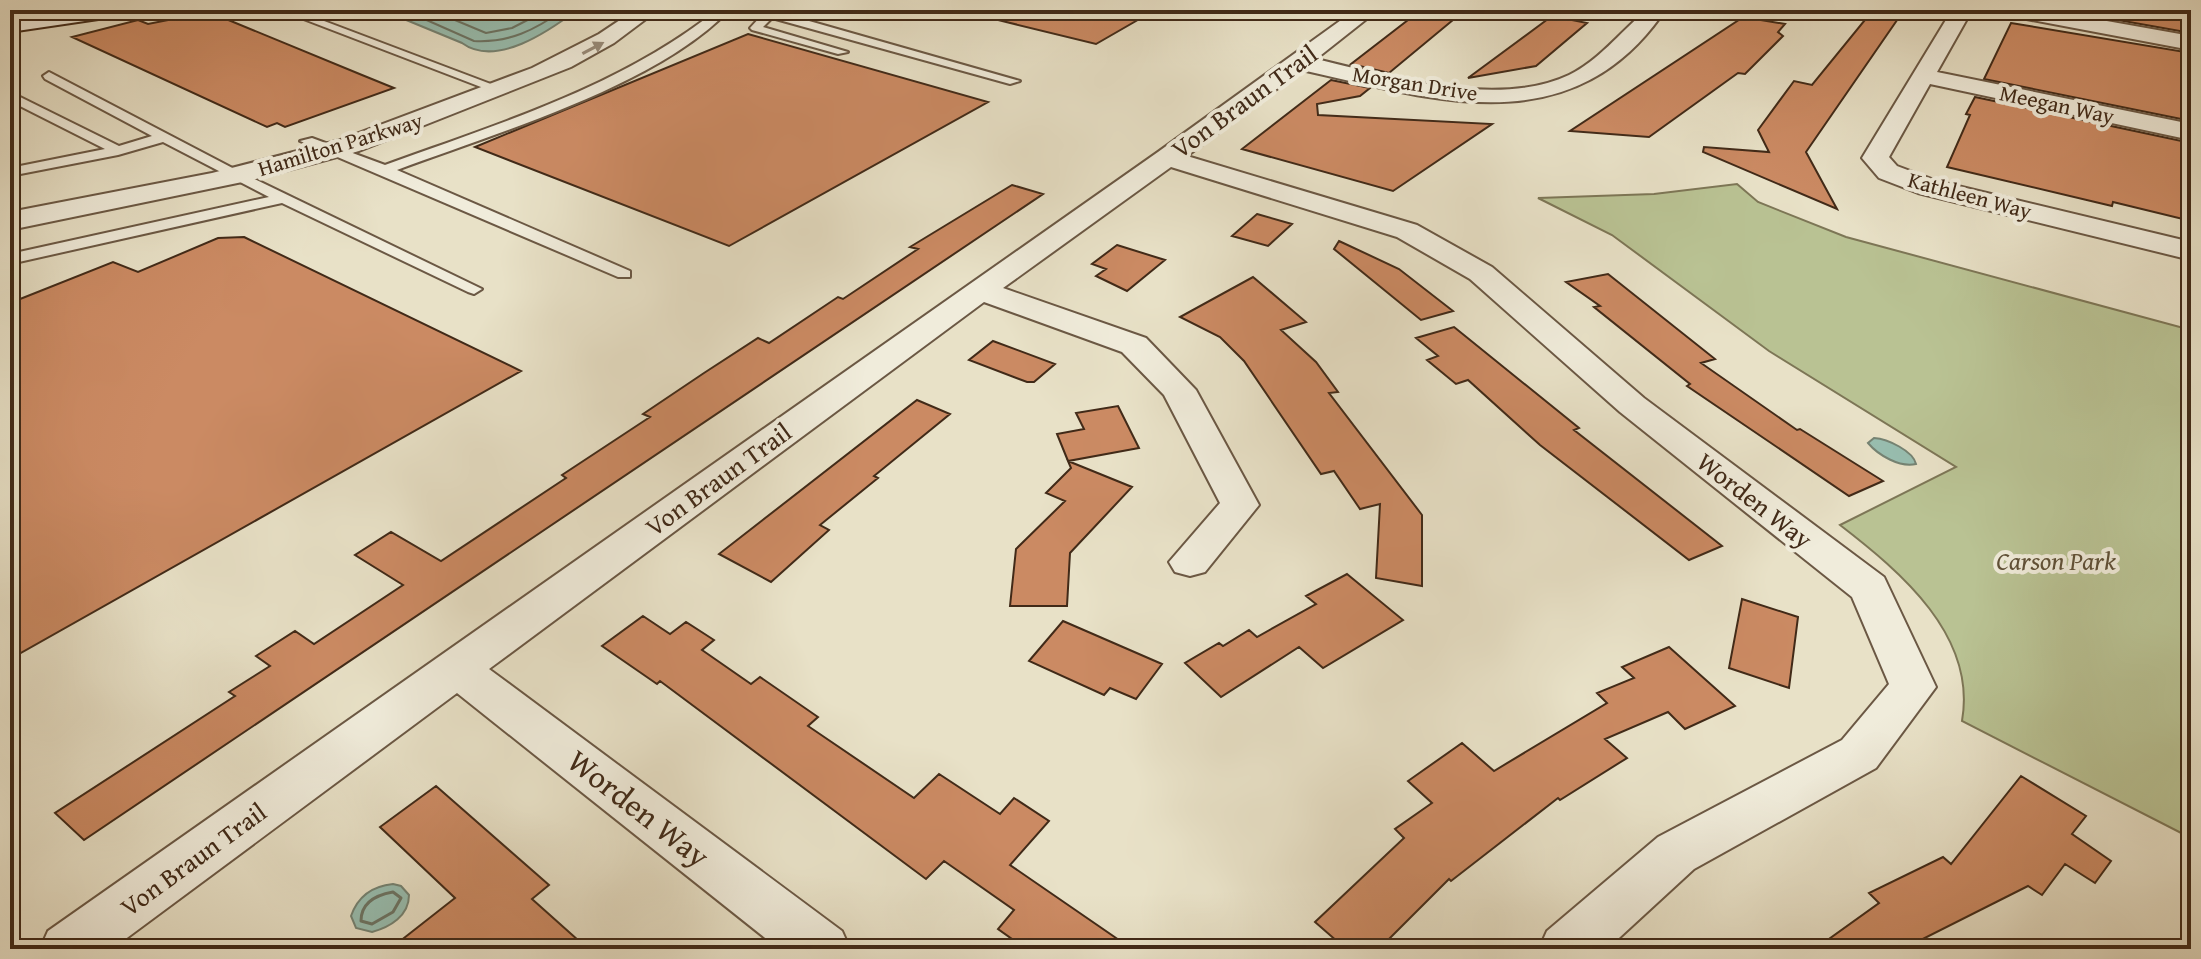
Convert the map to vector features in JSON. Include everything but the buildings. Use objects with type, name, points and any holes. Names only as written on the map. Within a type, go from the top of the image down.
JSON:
[{"type":"main road","points":[[10,25],[112,10]]},
{"type":"street","name":"Hamilton Parkway","points":[[10,221],[226,170],[471,81],[583,32],[614,10]]},
{"type":"street","name":"Hamilton Parkway","points":[[10,203],[332,151],[590,51],[616,36],[648,10]]},
{"type":"street","name":"Von Braun Trail","points":[[68,949],[1368,10]]},
{"type":"street","name":"Kathleen Way","points":[[1962,10],[1875,158],[1888,172],[1928,187],[2191,251]]},
{"type":"street","points":[[2011,10],[2191,43]]},
{"type":"street","name":"Morgan Drive","points":[[1298,62],[1415,87],[1476,96],[1543,92],[1576,80],[1651,16]]},
{"type":"street","name":"Meegan Way","points":[[1923,76],[2191,132]]},
{"type":"street","name":"Worden Way","points":[[1167,158],[1407,231],[1481,273],[1632,405],[1869,588],[1913,687],[1859,754],[1676,853],[1567,949]]},
{"type":"street","points":[[980,290],[1134,345],[1179,390],[1240,505],[1190,562]]},
{"type":"street","name":"Worden Way","points":[[456,668],[822,949]]},
{"type":"lane","points":[[285,10],[498,89]]},
{"type":"lane","points":[[385,170],[535,113],[629,72],[700,33],[724,10]]},
{"type":"lane","points":[[842,52],[756,28],[763,12],[1014,81]]},
{"type":"lane","points":[[49,76],[226,170],[474,289]]},
{"type":"lane","points":[[10,96],[118,151]]},
{"type":"lane","points":[[10,172],[118,151],[164,137]]},
{"type":"lane","points":[[307,141],[385,170],[624,274]]},
{"type":"lane","points":[[10,259],[284,198]]},
{"type":"green space","name":"Carson Park","points":[[1737,184],[1758,202],[1846,237],[2191,330],[2191,838],[1962,721],[1964,690],[1958,661],[1946,634],[1909,585],[1840,525],[1956,467],[1769,351],[1612,235],[1538,198],[1654,194]]},
{"type":"water","points":[[382,10],[577,10],[522,44],[490,51],[476,50]]},
{"type":"water","points":[[1874,438],[1899,446],[1916,464],[1903,464],[1883,456],[1868,443]]},
{"type":"water","points":[[401,886],[409,895],[402,915],[392,924],[372,932],[356,928],[351,916],[362,898],[379,887]]}]
